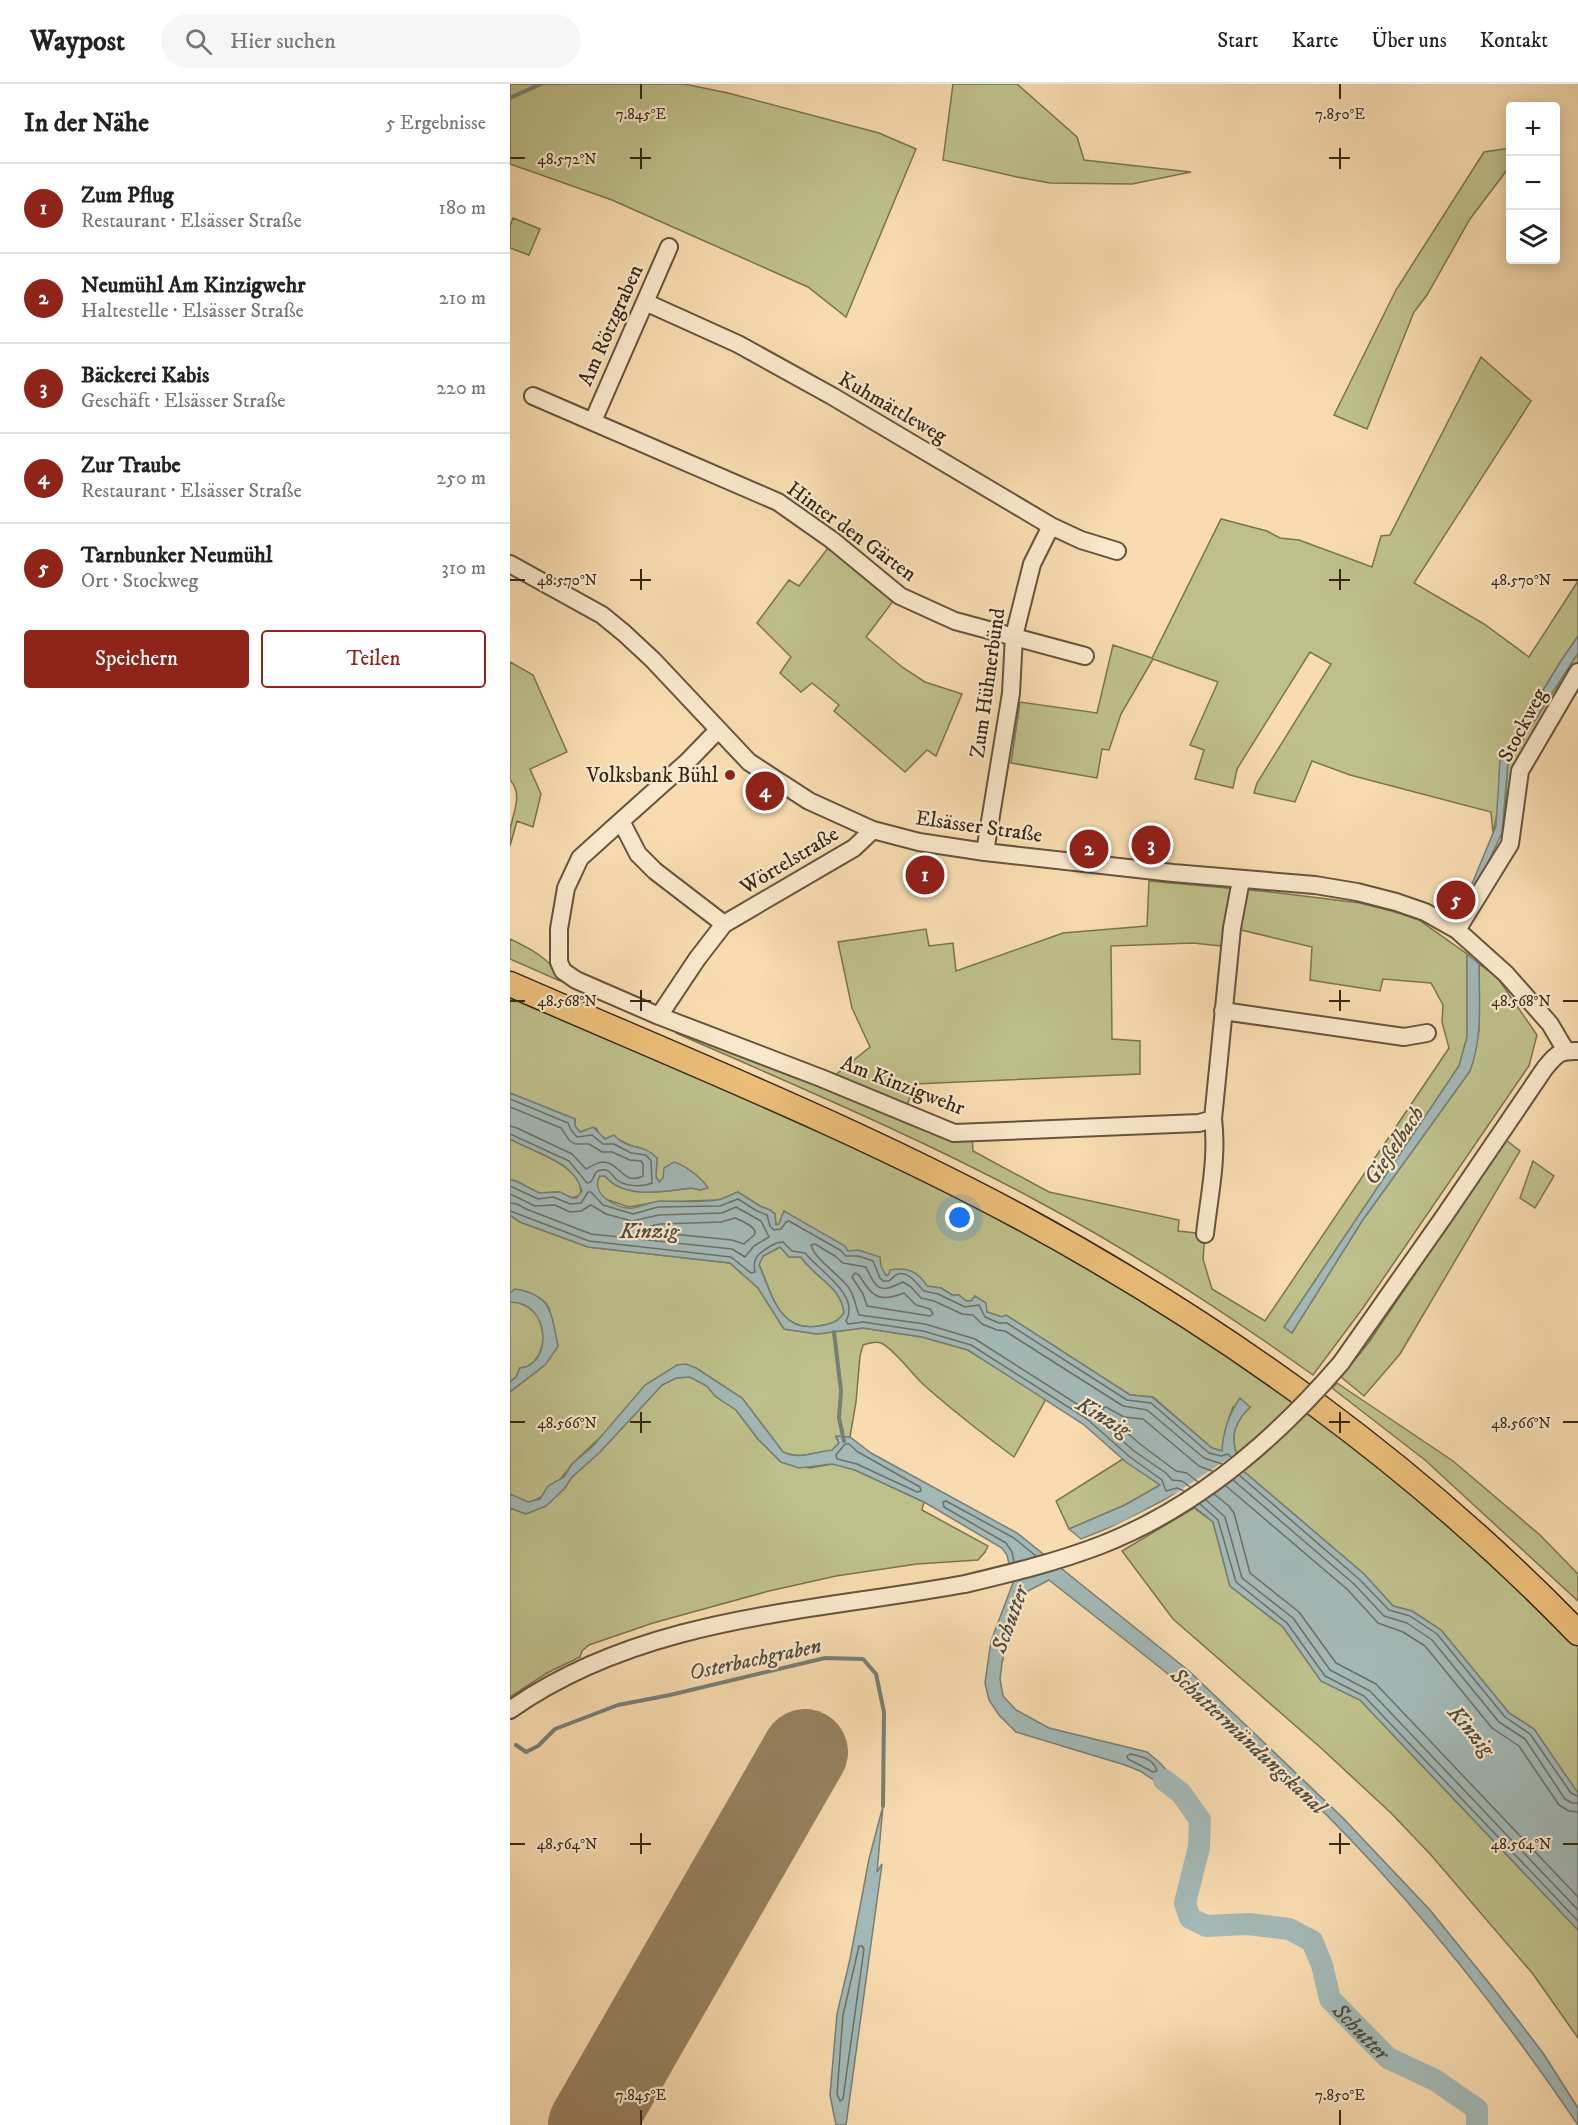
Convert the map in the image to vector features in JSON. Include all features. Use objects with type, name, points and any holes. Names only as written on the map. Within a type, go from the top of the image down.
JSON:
[{"type":"highway","points":[[510,969],[883,1133],[1027,1205],[1200,1306],[1324,1394],[1420,1469],[1578,1615]]},
{"type":"highway","points":[[510,984],[891,1153],[1022,1218],[1101,1263],[1194,1320],[1319,1406],[1414,1482],[1543,1598],[1578,1633]]},
{"type":"street","name":"Am Rötzgraben","points":[[592,421],[669,247]]},
{"type":"street","name":"Kuhmättleweg","points":[[645,302],[738,344],[842,402],[1051,526],[1081,540],[1117,550]]},
{"type":"street","name":"Hinter den Gärten","points":[[533,396],[778,502],[832,540],[900,596],[955,621],[1085,656]]},
{"type":"street","name":"Zum Hühnerbünd","points":[[985,852],[1011,693],[1014,636],[1032,564],[1051,526]]},
{"type":"street","name":"Elsässer Straße","points":[[510,564],[602,615],[653,660],[749,762],[809,801],[873,830],[919,842],[985,852],[1240,880],[1315,885],[1357,892],[1425,912],[1457,930],[1506,974],[1572,1051]]},
{"type":"street","name":"Stockweg","points":[[1457,930],[1510,844],[1520,771],[1578,672]]},
{"type":"street","points":[[659,1016],[576,980],[563,971],[559,962],[562,908],[566,888],[580,858],[687,762],[718,730]]},
{"type":"street","points":[[621,821],[638,854],[655,871],[724,924]]},
{"type":"street","name":"Wörtelstraße","points":[[659,1016],[697,959],[724,924],[854,848],[873,830]]},
{"type":"street","points":[[1205,1234],[1214,1160],[1213,1119],[1223,1011],[1240,880]]},
{"type":"street","points":[[1223,1011],[1404,1037],[1428,1033]]},
{"type":"street","name":"Am Kinzigwehr","points":[[659,1016],[821,1078],[954,1133],[1199,1123],[1213,1119]]},
{"type":"street","points":[[510,1710],[536,1692],[597,1661],[655,1640],[759,1616],[965,1584],[1073,1555],[1159,1518],[1247,1458],[1284,1426],[1341,1363],[1424,1247],[1545,1068],[1556,1055],[1572,1051]]},
{"type":"green space","points":[[510,84],[684,84],[728,93],[879,133],[916,149],[846,317],[808,287],[612,200],[510,164]]},
{"type":"green space","points":[[953,84],[1017,84],[1077,137],[1084,160],[1191,172],[1132,184],[1050,183],[943,160]]},
{"type":"green space","points":[[1506,149],[1506,171],[1470,219],[1427,295],[1414,312],[1367,429],[1334,415],[1396,290],[1484,152]]},
{"type":"green space","points":[[513,218],[540,229],[529,255],[510,248],[510,226]]},
{"type":"green space","points":[[1481,357],[1531,401],[1414,583],[1484,624],[1529,657],[1578,581],[1578,636],[1500,761],[1498,810],[1493,833],[1491,812],[1350,775],[1312,761],[1295,802],[1254,793],[1257,783],[1331,664],[1310,652],[1237,769],[1233,788],[1195,779],[1204,750],[1190,745],[1218,682],[1153,659],[1121,714],[1109,750],[1102,749],[1097,778],[1011,763],[1020,702],[1097,713],[1113,645],[1152,658],[1221,519],[1267,531],[1280,538],[1299,540],[1372,567],[1381,536],[1390,535]]},
{"type":"green space","points":[[828,548],[894,600],[866,637],[902,667],[925,682],[962,694],[936,756],[927,750],[905,772],[834,711],[839,705],[812,683],[801,692],[780,673],[791,657],[757,623],[789,580],[799,586]]},
{"type":"green space","points":[[1578,653],[1578,662],[1528,740],[1513,771],[1505,839],[1501,837],[1508,762]]},
{"type":"green space","points":[[510,662],[533,675],[567,752],[530,769],[541,794],[533,827],[517,821],[510,846],[510,831],[517,798],[510,780]]},
{"type":"green space","points":[[1149,881],[1360,903],[1419,920],[1467,954],[1467,1037],[1459,1066],[1284,1327],[1292,1333],[1362,1221],[1470,1071],[1479,1031],[1479,964],[1497,977],[1537,1035],[1529,1066],[1363,1308],[1313,1375],[1180,1285],[1041,1203],[906,1135],[676,1033],[677,1026],[824,1084],[870,1047],[852,1008],[838,942],[926,929],[929,946],[953,943],[956,971],[1063,933],[1147,926]],"holes":[[[1233,928],[1312,947],[1310,980],[1380,991],[1383,979],[1431,983],[1443,1005],[1442,1022],[1449,1048],[1265,1321],[1212,1289],[1203,1259],[1205,1234],[1178,1231],[1179,1220],[1049,1192],[973,1151],[972,1134],[905,1112],[914,1084],[1140,1074],[1140,1041],[1112,1039],[1111,946],[1193,943],[1230,947]]]},
{"type":"green space","points":[[510,939],[547,961],[560,981],[510,959]]},
{"type":"green space","points":[[510,993],[887,1159],[1101,1271],[1314,1413],[1410,1489],[1544,1610],[1578,1645],[1578,1794],[1534,1729],[1509,1713],[1441,1630],[1412,1611],[1393,1606],[1364,1574],[1241,1469],[1234,1443],[1235,1429],[1250,1407],[1233,1407],[1226,1428],[1223,1451],[1212,1448],[1153,1397],[1130,1395],[1006,1315],[1002,1317],[987,1312],[975,1296],[971,1301],[966,1301],[959,1295],[952,1295],[941,1288],[926,1286],[889,1274],[886,1276],[870,1258],[854,1251],[848,1251],[784,1211],[779,1224],[776,1225],[775,1214],[738,1192],[720,1200],[657,1202],[629,1207],[605,1199],[598,1191],[597,1180],[600,1176],[605,1176],[613,1184],[623,1188],[645,1192],[692,1188],[700,1190],[704,1183],[682,1177],[663,1179],[659,1182],[656,1177],[657,1158],[638,1147],[619,1140],[606,1139],[596,1128],[580,1132],[575,1126],[575,1119],[510,1093]]},
{"type":"green space","points":[[510,1139],[566,1168],[575,1176],[580,1185],[580,1195],[572,1198],[559,1192],[539,1193],[510,1180]]},
{"type":"green space","points":[[1506,1140],[1520,1151],[1400,1354],[1364,1396],[1341,1377],[1369,1342]]},
{"type":"green space","points":[[1533,1161],[1554,1176],[1535,1208],[1520,1198]]},
{"type":"green space","points":[[510,1215],[520,1222],[588,1247],[730,1263],[758,1288],[784,1329],[817,1334],[863,1328],[922,1337],[968,1350],[1046,1399],[1014,1457],[935,1395],[886,1346],[879,1342],[870,1343],[863,1345],[860,1356],[850,1437],[836,1437],[839,1443],[832,1451],[795,1455],[783,1452],[742,1398],[696,1368],[677,1365],[572,1464],[546,1493],[534,1501],[524,1501],[510,1494],[510,1392],[541,1368],[558,1346],[549,1308],[545,1302],[515,1289],[510,1293]]},
{"type":"green space","points":[[780,1247],[789,1257],[801,1257],[833,1289],[842,1304],[844,1313],[839,1319],[827,1325],[805,1327],[786,1317],[779,1309],[759,1264],[763,1256]]},
{"type":"green space","points":[[510,1302],[524,1304],[534,1311],[543,1334],[538,1356],[530,1364],[520,1368],[516,1377],[510,1382]]},
{"type":"green space","points":[[690,1377],[707,1386],[715,1396],[736,1410],[758,1439],[781,1462],[810,1468],[832,1464],[855,1470],[924,1502],[922,1510],[988,1546],[985,1552],[978,1560],[917,1564],[836,1576],[769,1591],[653,1623],[589,1645],[582,1651],[580,1657],[547,1673],[510,1697],[510,1508],[526,1514],[564,1489],[572,1477],[600,1452],[662,1385],[676,1378]]},
{"type":"green space","points":[[1337,1383],[1453,1461],[1540,1535],[1578,1574],[1578,1601],[1425,1460],[1332,1388]]},
{"type":"green space","points":[[1123,1459],[1160,1485],[1125,1505],[1069,1529],[1056,1501]]},
{"type":"green space","points":[[1194,1508],[1213,1522],[1230,1586],[1283,1627],[1321,1681],[1360,1700],[1578,1930],[1578,2038],[1533,1974],[1431,1855],[1391,1813],[1321,1748],[1173,1619],[1122,1551]]},
{"type":"water","points":[[1578,636],[1578,653],[1508,762],[1502,833],[1474,892],[1469,891],[1496,826],[1500,761]]},
{"type":"water","points":[[1467,954],[1479,964],[1479,1032],[1470,1071],[1362,1221],[1292,1333],[1284,1327],[1459,1066],[1467,1037]]},
{"type":"water","name":"Kinzig","points":[[510,1093],[575,1119],[575,1126],[580,1132],[593,1127],[605,1139],[614,1135],[625,1144],[646,1150],[657,1158],[656,1177],[659,1182],[663,1178],[664,1168],[674,1162],[693,1172],[708,1188],[657,1192],[634,1191],[613,1184],[605,1176],[600,1176],[598,1189],[613,1204],[633,1208],[660,1201],[716,1200],[738,1192],[775,1214],[776,1225],[779,1224],[784,1211],[845,1246],[848,1251],[858,1250],[880,1257],[886,1276],[890,1270],[907,1270],[920,1277],[927,1286],[941,1288],[952,1295],[959,1295],[966,1301],[971,1301],[975,1296],[986,1303],[987,1312],[1002,1317],[1006,1315],[1130,1395],[1152,1397],[1212,1448],[1222,1451],[1227,1423],[1240,1398],[1250,1407],[1235,1429],[1234,1443],[1241,1469],[1364,1574],[1393,1606],[1412,1611],[1441,1630],[1509,1713],[1534,1729],[1578,1793],[1578,1930],[1360,1700],[1321,1681],[1283,1627],[1230,1586],[1213,1522],[1177,1493],[1121,1523],[1081,1539],[1069,1529],[1125,1505],[1160,1485],[1126,1462],[1083,1424],[968,1350],[922,1337],[863,1328],[817,1334],[784,1329],[758,1288],[730,1263],[588,1247],[520,1222],[510,1215],[510,1180],[539,1193],[560,1192],[577,1198],[582,1191],[578,1180],[562,1165],[510,1139]],"holes":[[[780,1247],[789,1257],[801,1257],[833,1289],[842,1304],[844,1313],[839,1319],[827,1325],[805,1327],[795,1324],[779,1309],[759,1265],[763,1256]]]},
{"type":"water","points":[[515,1289],[537,1296],[543,1301],[551,1315],[558,1346],[546,1364],[510,1392],[510,1382],[516,1377],[520,1368],[530,1365],[538,1357],[543,1334],[534,1312],[524,1305],[510,1302],[510,1293]]},
{"type":"water","name":"Schuttermündungskanal","points":[[686,1364],[742,1398],[783,1452],[801,1455],[832,1450],[839,1443],[836,1436],[850,1437],[871,1453],[1017,1533],[1189,1671],[1343,1818],[1430,1910],[1543,2053],[1578,2108],[1578,2125],[1514,2034],[1445,1946],[1410,1904],[1334,1822],[1235,1730],[1049,1580],[1028,1591],[1021,1603],[1002,1663],[1000,1679],[1003,1696],[1016,1710],[1049,1728],[1147,1752],[1189,1795],[1176,1802],[1155,1781],[1140,1771],[1016,1732],[999,1715],[989,1700],[985,1683],[991,1641],[1013,1583],[1007,1555],[1002,1548],[924,1502],[855,1470],[832,1464],[799,1468],[781,1462],[758,1439],[736,1410],[715,1396],[707,1386],[690,1377],[676,1378],[662,1385],[546,1506],[526,1514],[510,1508],[510,1494],[528,1502],[540,1499],[548,1486],[564,1477],[572,1464],[593,1446],[645,1385],[677,1365]]},
{"type":"water","points":[[883,1806],[877,1872],[882,1864],[846,2125],[836,2125],[830,2095],[837,2014],[869,1859]]},
{"type":"pier","points":[[1238,1452],[1243,1467],[1247,1470],[1192,1509],[1177,1497],[1122,1525],[1082,1542],[1078,1541],[1102,1532],[1164,1501]]},
{"type":"waterway","points":[[510,98],[541,84]]},
{"type":"waterway","points":[[834,1332],[841,1391],[839,1418],[844,1441]]},
{"type":"waterway","name":"Osterbachgraben","points":[[516,1745],[526,1752],[538,1746],[555,1729],[618,1705],[825,1658],[863,1659],[876,1674],[884,1712],[883,1806]]},
{"type":"waterway","name":"Schutter","points":[[1164,1780],[1181,1793],[1200,1820],[1199,1847],[1185,1903],[1190,1918],[1206,1926],[1248,1924],[1289,1929],[1312,1941],[1322,1965],[1330,1999],[1388,2058],[1435,2080],[1477,2109],[1477,2125]]},
{"type":"runway","points":[[591,2125],[805,1752]]},
{"type":"place","name":"Volksbank Bühl","points":[[730,775]]},
{"type":"place","name":"Zur Traube","points":[[765,791]]},
{"type":"place","name":"Bäckerei Kabis","points":[[1151,845]]},
{"type":"place","name":"Neumühl Am Kinzigwehr","points":[[1089,849]]},
{"type":"place","name":"Zum Pflug","points":[[925,875]]},
{"type":"place","name":"Tarnbunker Neumühl","points":[[1456,900]]},
{"type":"water label","name":"Gießelbach","points":[[1393,1145]]}]
